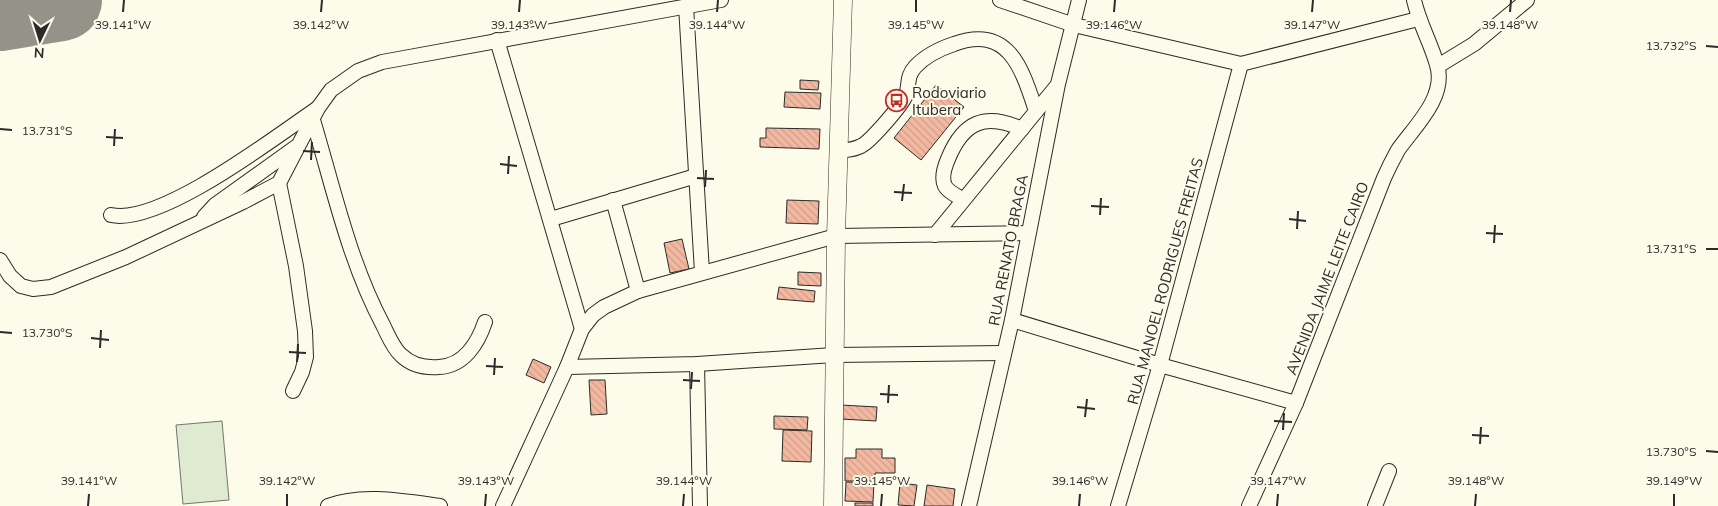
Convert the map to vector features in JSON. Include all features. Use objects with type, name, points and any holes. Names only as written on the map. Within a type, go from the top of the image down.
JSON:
[{"type":"main road","points":[[833,506],[836,236],[843,0]]},
{"type":"street","points":[[0,260],[10,276],[21,286],[33,289],[52,287],[86,275],[200,223],[279,184],[315,114],[331,90],[358,71],[382,62],[722,0]]},
{"type":"street","points":[[1000,0],[1074,25],[1241,64],[1418,19]]},
{"type":"street","name":"RUA RENATO BRAGA","points":[[969,506],[1003,352],[1012,320],[1058,84],[1079,0]]},
{"type":"street","points":[[1414,0],[1418,19],[1438,66],[1474,44],[1527,0]]},
{"type":"street","points":[[686,6],[702,272]]},
{"type":"street","points":[[838,151],[863,146],[879,130],[906,96],[908,77],[916,66],[933,52],[970,38],[989,40],[1007,48],[1024,76],[1036,111]]},
{"type":"street","points":[[497,40],[582,328]]},
{"type":"street","name":"RUA MANOEL RODRIGUES FREITAS","points":[[1118,506],[1160,365],[1241,64]]},
{"type":"street","name":"AVENIDA JAIME LEITE CAIRO","points":[[1252,500],[1296,403],[1384,178],[1397,152],[1430,107],[1437,90],[1438,66]]},
{"type":"street","points":[[935,235],[1058,84]]},
{"type":"street","points":[[111,215],[120,217],[132,216],[185,195],[315,114]]},
{"type":"street","points":[[315,114],[349,246],[379,318],[398,353],[408,362],[425,366],[441,367],[452,364],[474,347],[486,322]]},
{"type":"street","points":[[964,200],[945,186],[943,179],[946,164],[954,146],[964,133],[981,122],[993,120],[1004,121],[1022,129]]},
{"type":"street","points":[[200,223],[206,213],[215,205],[299,146]]},
{"type":"street","points":[[551,219],[696,176]]},
{"type":"street","points":[[279,184],[296,266],[305,331],[306,357],[302,372],[293,391]]},
{"type":"street","points":[[612,200],[638,291]]},
{"type":"street","points":[[502,506],[567,367],[582,328],[593,315],[604,307],[638,291],[836,236],[1028,234]]},
{"type":"street","points":[[1012,320],[1160,365],[1296,403]]},
{"type":"street","points":[[567,367],[697,364],[834,355],[1003,352]]},
{"type":"street","points":[[697,364],[700,506]]},
{"type":"street","points":[[1376,506],[1388,471]]},
{"type":"street","points":[[334,505],[381,500],[440,506]]},
{"type":"street","points":[[1252,500],[1262,506]]},
{"type":"green space","points":[[222,421],[229,500],[183,504],[176,425]]},
{"type":"building","points":[[800,80],[819,81],[818,90],[800,89]]},
{"type":"building","points":[[936,85],[964,107],[921,160],[894,138]]},
{"type":"building","points":[[785,92],[821,93],[820,109],[784,107]]},
{"type":"building","points":[[766,128],[820,129],[819,149],[760,147],[760,138],[766,138]]},
{"type":"building","points":[[787,200],[819,201],[818,224],[786,223]]},
{"type":"building","points":[[682,239],[689,269],[670,273],[664,243]]},
{"type":"building","points":[[798,272],[821,273],[821,286],[798,285]]},
{"type":"building","points":[[779,287],[815,291],[814,302],[777,299]]},
{"type":"building","points":[[533,359],[551,367],[544,383],[526,375]]},
{"type":"building","points":[[589,380],[605,380],[607,414],[591,415]]},
{"type":"building","points":[[841,405],[877,407],[876,421],[841,419]]},
{"type":"building","points":[[774,416],[808,417],[807,430],[774,429]]},
{"type":"building","points":[[783,430],[812,431],[811,462],[782,461]]},
{"type":"building","points":[[856,449],[882,449],[882,458],[895,458],[895,473],[875,473],[875,481],[845,481],[845,458],[856,458]]},
{"type":"building","points":[[846,482],[874,483],[873,502],[845,501]]},
{"type":"building","points":[[900,483],[917,485],[914,506],[898,505]]},
{"type":"building","points":[[927,485],[955,489],[953,506],[924,506]]},
{"type":"building","points":[[855,503],[873,503],[873,506],[855,506]]},
{"type":"runway","points":[[0,10],[61,0]]},
{"type":"place","name":"Rodoviario Itubera","points":[[896,101]]}]
